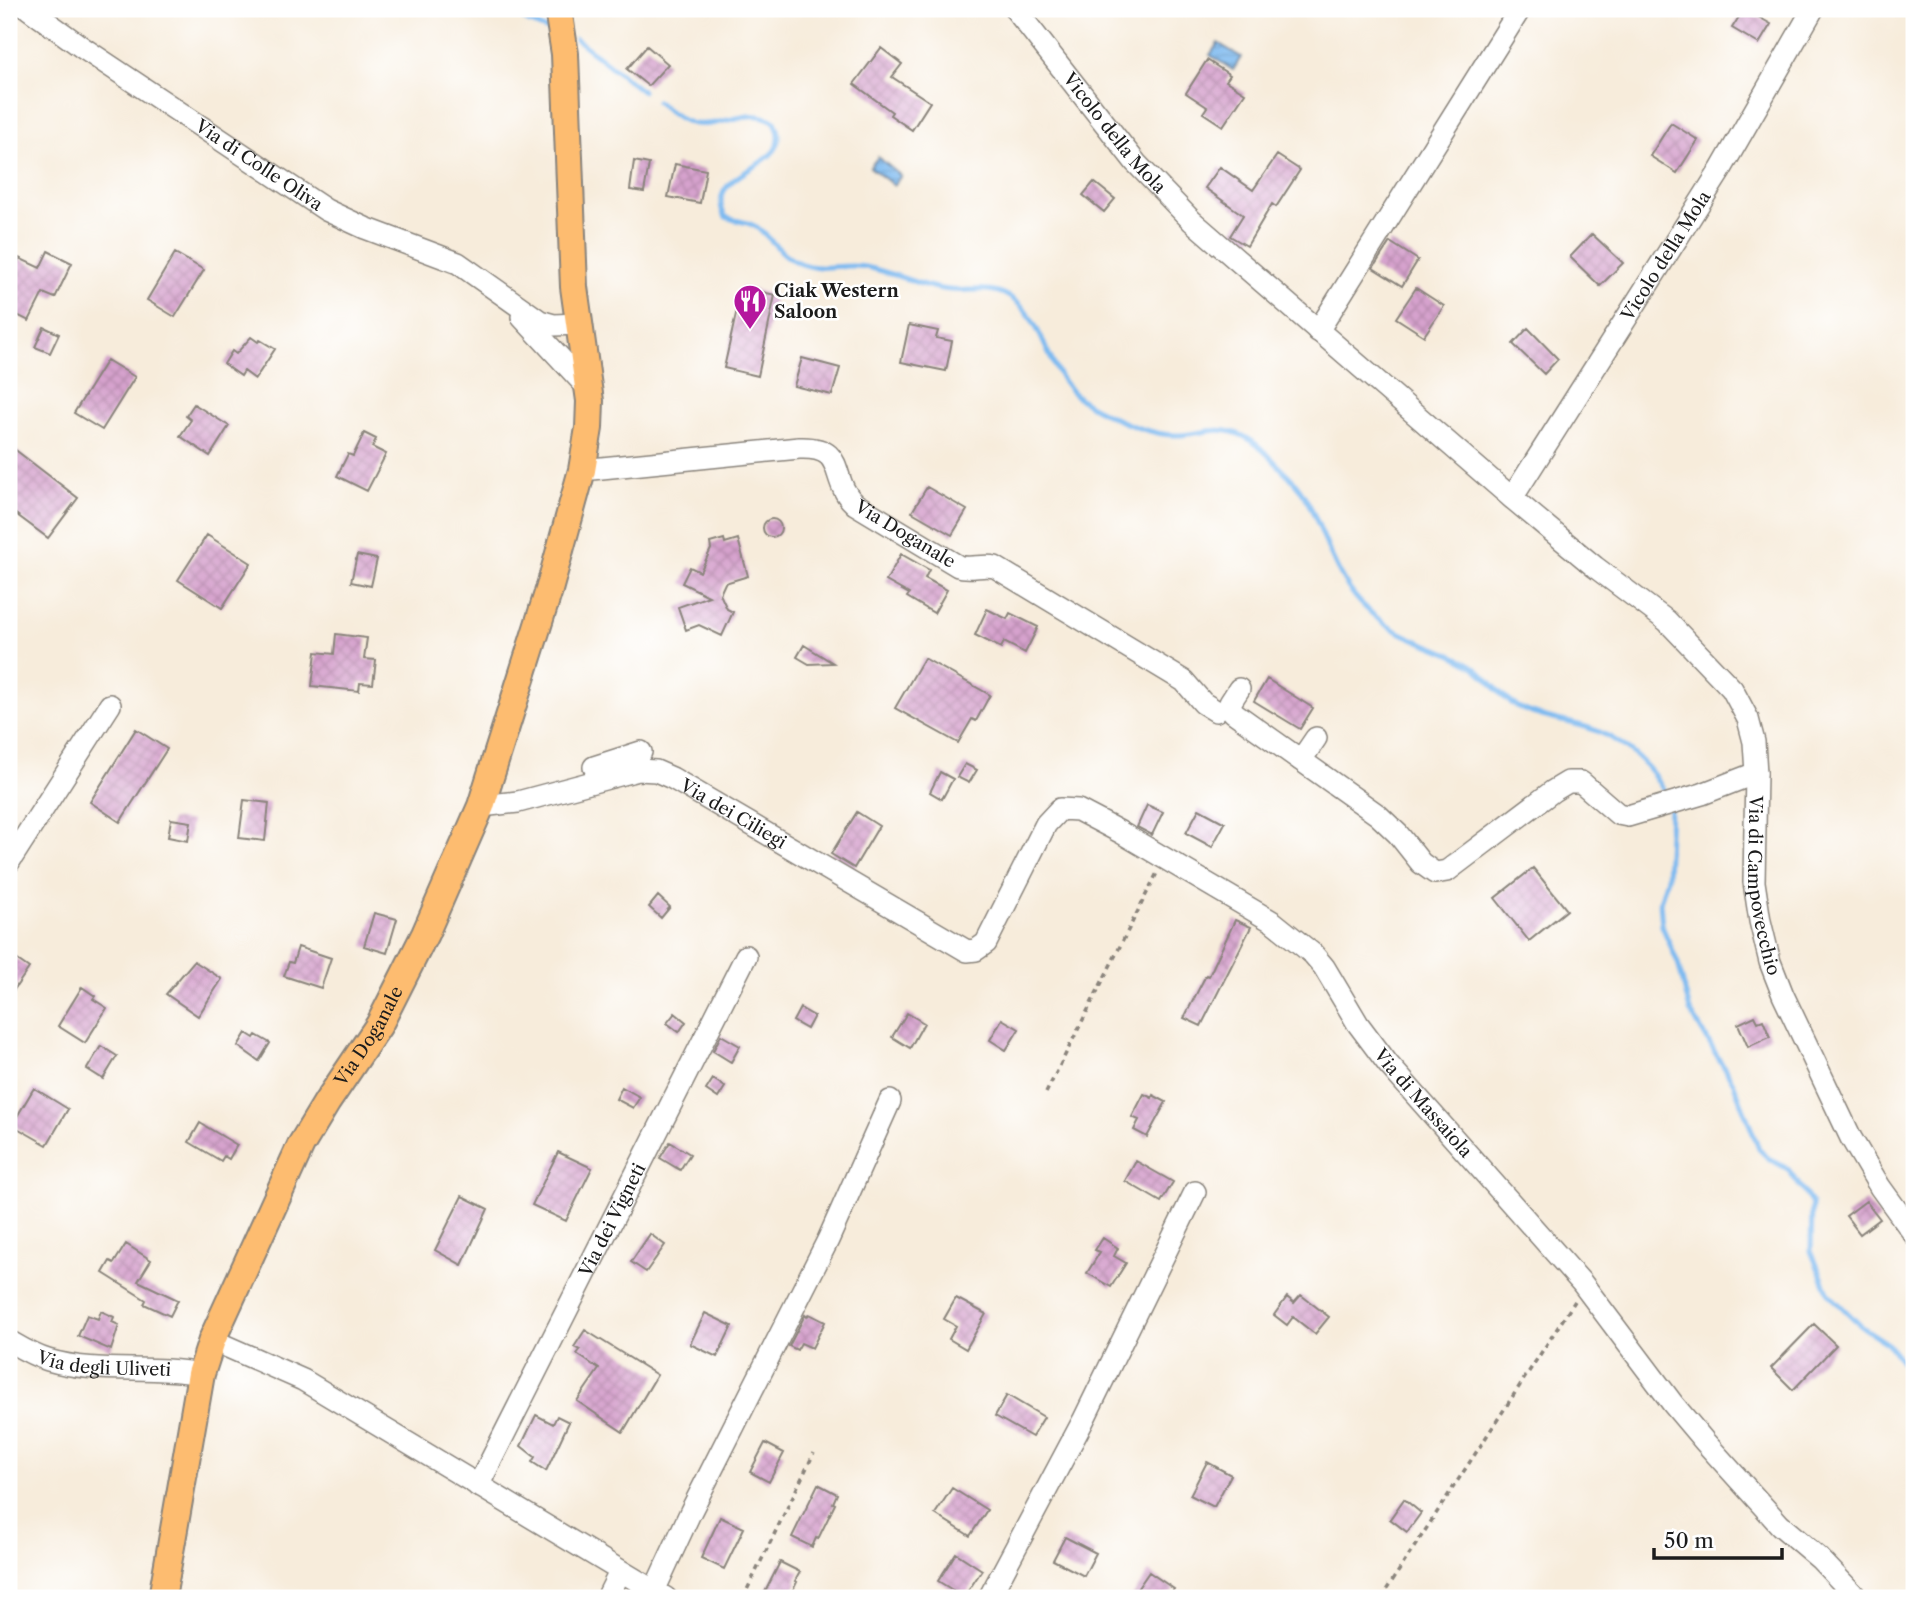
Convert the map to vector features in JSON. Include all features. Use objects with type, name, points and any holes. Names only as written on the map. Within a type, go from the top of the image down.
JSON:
[{"type":"main road","name":"Via Doganale","points":[[162,1598],[201,1374],[212,1340],[301,1145],[320,1112],[379,1026],[425,934],[483,799],[533,642],[582,470],[589,428],[588,388],[578,324],[569,200],[565,54],[558,9]]},
{"type":"street","name":"Via di Colle Oliva","points":[[29,9],[326,210],[365,228],[450,259],[540,321],[554,325],[578,324]]},
{"type":"street","name":"Vicolo della Mola","points":[[1015,9],[1136,163],[1192,221],[1595,567]]},
{"type":"street","points":[[1318,331],[1520,9]]},
{"type":"street","name":"Vicolo della Mola","points":[[1512,498],[1720,170],[1813,9]]},
{"type":"street","name":"Via di Colle Oliva","points":[[501,295],[588,388]]},
{"type":"street","name":"Via Doganale","points":[[582,470],[799,448],[823,450],[831,458],[846,494],[855,504],[958,566],[995,567],[1184,681],[1203,702],[1216,711]]},
{"type":"street","name":"Via di Campovecchio","points":[[1595,567],[1678,630],[1732,689],[1748,719],[1754,742],[1756,773],[1753,851],[1755,892],[1763,935],[1775,975],[1854,1145],[1914,1234]]},
{"type":"street","points":[[1239,689],[1230,703],[1231,709],[1378,815],[1398,834],[1421,863],[1435,873],[1447,871],[1568,782],[1581,782],[1618,814],[1628,816],[1702,794],[1756,773]]},
{"type":"street","points":[[9,863],[110,705]]},
{"type":"street","points":[[1301,760],[1316,738]]},
{"type":"street","points":[[483,799],[518,793],[641,752]]},
{"type":"street","name":"Via dei Ciliegi","points":[[483,799],[518,803],[638,770],[656,771],[964,950]]},
{"type":"street","name":"Via di Massaiola","points":[[964,950],[976,950],[986,943],[1046,824],[1060,809],[1078,810],[1115,829],[1273,922],[1313,954],[1324,967],[1358,1024],[1388,1064],[1582,1283],[1705,1442],[1780,1525],[1820,1559],[1857,1598]]},
{"type":"street","name":"Via dei Vigneti","points":[[478,1486],[746,956]]},
{"type":"street","points":[[212,1340],[303,1380],[660,1595],[698,1499],[828,1240],[890,1101]]},
{"type":"street","points":[[989,1598],[1083,1421],[1195,1192]]},
{"type":"street","name":"Via degli Uliveti","points":[[9,1340],[36,1356],[57,1362],[111,1368],[162,1368],[201,1374]]},
{"type":"street","points":[[607,1598],[620,1572]]},
{"type":"path","points":[[1046,1093],[1164,859]]},
{"type":"path","points":[[1381,1598],[1576,1300],[1582,1283]]},
{"type":"path","points":[[743,1598],[814,1453]]},
{"type":"water","points":[[1218,43],[1241,57],[1233,70],[1210,55]]},
{"type":"water","points":[[878,157],[901,176],[893,185],[870,167]]},
{"type":"building","points":[[1744,9],[1771,24],[1759,44],[1732,28]]},
{"type":"building","points":[[647,46],[668,64],[648,86],[627,69]]},
{"type":"building","points":[[881,48],[902,64],[892,77],[930,102],[912,130],[854,84]]},
{"type":"building","points":[[1207,60],[1230,75],[1226,81],[1245,93],[1223,126],[1203,113],[1207,107],[1186,93]]},
{"type":"building","points":[[1671,123],[1698,140],[1677,173],[1650,156]]},
{"type":"building","points":[[1277,155],[1300,170],[1276,207],[1272,204],[1247,246],[1230,236],[1243,215],[1205,188],[1220,167],[1253,190]]},
{"type":"building","points":[[634,161],[649,164],[644,192],[630,190]]},
{"type":"building","points":[[675,164],[706,170],[700,203],[668,197]]},
{"type":"building","points":[[1094,182],[1115,199],[1104,212],[1083,195]]},
{"type":"building","points":[[1592,234],[1623,263],[1600,286],[1570,257]]},
{"type":"building","points":[[1390,242],[1418,260],[1402,286],[1373,268]]},
{"type":"building","points":[[48,251],[72,263],[55,298],[43,293],[29,321],[9,311],[9,279],[19,258],[40,268]]},
{"type":"building","points":[[175,253],[204,270],[175,317],[147,300]]},
{"type":"building","name":"Ciak Western Saloon","points":[[742,287],[775,295],[758,376],[724,368]]},
{"type":"building","points":[[1416,288],[1444,306],[1424,336],[1396,318]]},
{"type":"building","points":[[909,325],[938,331],[936,338],[952,341],[946,371],[901,362]]},
{"type":"building","points":[[44,327],[59,334],[50,353],[35,347]]},
{"type":"building","points":[[1528,328],[1558,359],[1544,374],[1513,344]]},
{"type":"building","points":[[251,337],[275,349],[255,379],[244,371],[241,376],[224,364],[232,351],[236,354]]},
{"type":"building","points":[[802,358],[840,368],[832,395],[794,386]]},
{"type":"building","points":[[107,360],[135,377],[102,430],[74,413]]},
{"type":"building","points":[[194,404],[229,426],[210,456],[180,436],[191,420],[186,416]]},
{"type":"building","points":[[364,433],[376,439],[372,447],[386,454],[367,491],[337,476],[348,454],[353,456]]},
{"type":"building","points":[[9,445],[78,498],[48,538],[9,509]]},
{"type":"building","points":[[927,487],[967,510],[952,535],[912,512]]},
{"type":"building","points":[[772,519],[778,522],[781,528],[778,534],[772,537],[766,534],[763,528],[766,522]]},
{"type":"building","points":[[207,535],[251,563],[222,608],[178,580]]},
{"type":"building","points":[[724,539],[725,543],[738,539],[748,576],[725,583],[720,594],[727,609],[733,612],[722,636],[699,625],[686,630],[678,607],[709,596],[682,583],[690,567],[700,572],[711,549],[710,543]]},
{"type":"building","points":[[901,554],[929,570],[925,578],[947,590],[934,613],[886,581]]},
{"type":"building","points":[[357,555],[377,559],[371,586],[351,582]]},
{"type":"building","points":[[987,609],[1007,619],[1010,613],[1038,627],[1025,653],[1004,642],[1001,648],[975,635]]},
{"type":"building","points":[[336,634],[367,638],[364,659],[376,660],[373,684],[360,683],[359,691],[312,686],[316,652],[334,654]]},
{"type":"building","points":[[804,645],[833,663],[809,664],[797,657]]},
{"type":"building","points":[[924,658],[990,695],[976,721],[972,719],[958,743],[895,708]]},
{"type":"building","points":[[1267,679],[1313,708],[1300,729],[1254,701]]},
{"type":"building","points":[[136,729],[167,749],[120,822],[90,802]]},
{"type":"building","points":[[965,764],[977,770],[969,783],[957,777]]},
{"type":"building","points":[[940,772],[953,779],[942,799],[930,792]]},
{"type":"building","points":[[244,800],[269,803],[265,841],[239,838]]},
{"type":"building","points":[[1147,805],[1163,812],[1152,835],[1137,827]]},
{"type":"building","points":[[1199,809],[1225,823],[1212,847],[1186,833]]},
{"type":"building","points":[[857,812],[879,826],[854,868],[831,854]]},
{"type":"building","points":[[171,819],[191,822],[188,841],[168,837]]},
{"type":"building","points":[[1533,868],[1567,910],[1529,941],[1495,898]]},
{"type":"building","points":[[658,896],[670,907],[661,918],[649,907]]},
{"type":"building","points":[[374,913],[397,919],[387,953],[364,946]]},
{"type":"building","points":[[1235,920],[1251,927],[1201,1026],[1184,1018],[1206,975],[1209,976]]},
{"type":"building","points":[[298,947],[331,958],[321,988],[284,976],[289,962],[293,963]]},
{"type":"building","points":[[9,954],[29,968],[9,997]]},
{"type":"building","points":[[194,961],[222,979],[198,1016],[166,994]]},
{"type":"building","points":[[82,987],[95,996],[93,999],[107,1008],[85,1043],[58,1026]]},
{"type":"building","points":[[800,1008],[814,1016],[807,1029],[793,1021]]},
{"type":"building","points":[[675,1013],[686,1022],[679,1032],[667,1023]]},
{"type":"building","points":[[907,1013],[924,1023],[910,1048],[892,1037]]},
{"type":"building","points":[[1755,1016],[1758,1022],[1763,1020],[1770,1037],[1748,1047],[1738,1024]]},
{"type":"building","points":[[1002,1019],[1019,1029],[1006,1050],[990,1040]]},
{"type":"building","points":[[246,1033],[270,1043],[259,1061],[238,1046]]},
{"type":"building","points":[[721,1035],[740,1046],[731,1062],[713,1051]]},
{"type":"building","points":[[101,1046],[117,1056],[103,1079],[87,1069]]},
{"type":"building","points":[[713,1079],[725,1087],[718,1098],[706,1090]]},
{"type":"building","points":[[622,1087],[640,1097],[633,1108],[616,1099]]},
{"type":"building","points":[[34,1088],[68,1109],[47,1145],[12,1125]]},
{"type":"building","points":[[1144,1094],[1152,1098],[1153,1095],[1166,1102],[1147,1137],[1134,1130],[1139,1120],[1132,1117]]},
{"type":"building","points":[[200,1123],[237,1145],[229,1159],[224,1156],[221,1161],[189,1142]]},
{"type":"building","points":[[670,1142],[690,1154],[680,1170],[660,1158]]},
{"type":"building","points":[[558,1152],[592,1168],[566,1221],[532,1205]]},
{"type":"building","points":[[1136,1161],[1173,1182],[1161,1202],[1125,1181]]},
{"type":"building","points":[[462,1196],[488,1209],[462,1265],[435,1250]]},
{"type":"building","points":[[1866,1201],[1880,1219],[1860,1234],[1846,1216]]},
{"type":"building","points":[[650,1234],[665,1245],[646,1272],[631,1262]]},
{"type":"building","points":[[1103,1238],[1118,1248],[1114,1256],[1126,1263],[1111,1287],[1087,1273],[1100,1252],[1095,1250]]},
{"type":"building","points":[[126,1244],[151,1260],[138,1281],[178,1300],[170,1316],[144,1304],[146,1300],[103,1273],[110,1261],[114,1263]]},
{"type":"building","points":[[1301,1295],[1329,1317],[1315,1334],[1293,1317],[1287,1325],[1274,1315],[1287,1297],[1294,1303]]},
{"type":"building","points":[[956,1298],[986,1314],[966,1349],[949,1339],[956,1326],[944,1319]]},
{"type":"building","points":[[101,1311],[114,1317],[112,1322],[119,1325],[111,1350],[78,1336],[87,1315],[98,1319]]},
{"type":"building","points":[[705,1313],[732,1326],[717,1357],[690,1344]]},
{"type":"building","points":[[809,1314],[825,1322],[812,1348],[801,1343],[797,1350],[789,1346],[805,1315],[807,1317]]},
{"type":"building","points":[[1814,1324],[1836,1345],[1793,1390],[1771,1368]]},
{"type":"building","points":[[585,1330],[657,1375],[623,1432],[577,1401],[599,1369],[577,1354],[580,1350],[574,1347]]},
{"type":"building","points":[[1007,1395],[1044,1417],[1032,1437],[995,1416]]},
{"type":"building","points":[[536,1415],[553,1424],[557,1416],[569,1422],[546,1471],[532,1462],[535,1457],[521,1446]]},
{"type":"building","points":[[765,1443],[784,1453],[769,1482],[750,1472]]},
{"type":"building","points":[[1207,1462],[1231,1475],[1214,1507],[1190,1495]]},
{"type":"building","points":[[818,1484],[837,1494],[833,1503],[835,1504],[812,1547],[792,1537]]},
{"type":"building","points":[[952,1488],[987,1510],[970,1536],[935,1514]]},
{"type":"building","points":[[1404,1499],[1421,1513],[1407,1532],[1390,1519]]},
{"type":"building","points":[[720,1517],[744,1528],[724,1569],[701,1558]]},
{"type":"building","points":[[1065,1537],[1096,1553],[1084,1576],[1053,1560]]},
{"type":"building","points":[[956,1553],[982,1570],[964,1597],[938,1581]]},
{"type":"building","points":[[780,1562],[800,1572],[789,1598],[762,1598]]},
{"type":"building","points":[[1149,1572],[1174,1589],[1168,1598],[1131,1598]]},
{"type":"waterway","points":[[512,9],[528,22],[550,31]]},
{"type":"waterway","points":[[576,39],[642,91]]},
{"type":"waterway","points":[[657,102],[680,118],[695,124],[716,123],[746,116],[766,117],[775,122],[779,136],[776,148],[725,189],[721,206],[726,217],[755,226],[791,259],[812,267],[865,267],[940,289],[991,290],[1004,294],[1030,316],[1062,379],[1089,405],[1121,421],[1156,433],[1179,435],[1226,431],[1249,439],[1297,486],[1312,510],[1344,582],[1374,615],[1398,632],[1453,655],[1474,667],[1518,707],[1586,727],[1611,738],[1645,765],[1668,800]]},
{"type":"waterway","points":[[1670,810],[1667,878],[1660,902],[1662,926],[1678,963],[1690,1011],[1734,1084],[1759,1149],[1768,1158],[1788,1169],[1812,1204],[1811,1251],[1829,1294],[1861,1326],[1887,1343],[1914,1378]]},
{"type":"place","name":"Ciak Western Saloon","points":[[750,331]]}]
